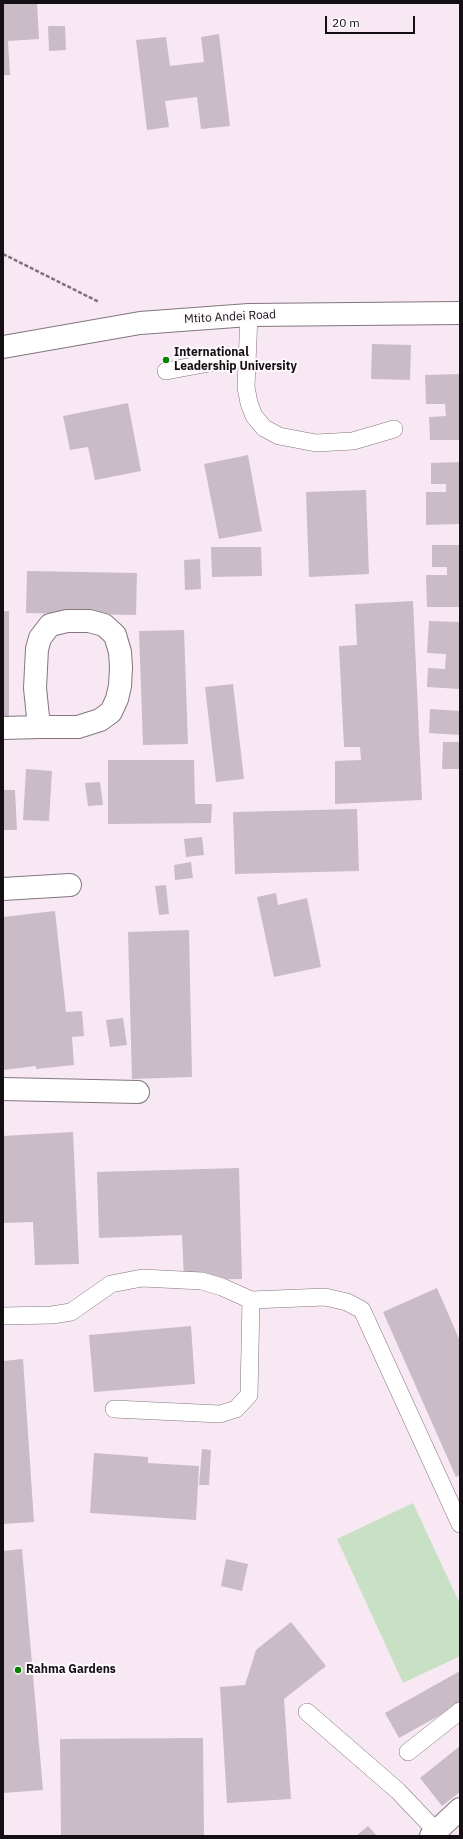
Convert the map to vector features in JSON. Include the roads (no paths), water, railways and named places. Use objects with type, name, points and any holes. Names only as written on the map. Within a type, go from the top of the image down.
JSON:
[{"type":"street","name":"Mtito Andei Road","points":[[3,347],[140,323],[249,315],[460,313]]},
{"type":"street","points":[[3,728],[78,727],[100,720],[111,712],[120,686],[120,652],[115,635],[104,625],[89,621],[68,621],[50,625],[40,638],[35,666],[35,688],[39,727]]},
{"type":"street","points":[[3,889],[70,885]]},
{"type":"street","points":[[3,1089],[138,1092]]},
{"type":"street","points":[[434,1833],[460,1809]]},
{"type":"lane","points":[[249,315],[246,388],[249,403],[254,416],[264,428],[279,436],[316,443],[346,442],[394,429]]},
{"type":"lane","points":[[166,371],[247,356]]},
{"type":"lane","points":[[3,1316],[52,1315],[71,1312],[111,1284],[142,1278],[202,1281],[222,1287],[251,1300],[325,1297],[347,1302],[362,1310],[460,1524]]},
{"type":"lane","points":[[114,1409],[220,1414],[236,1409],[249,1395],[251,1300]]},
{"type":"lane","points":[[408,1752],[460,1711]]},
{"type":"lane","points":[[307,1712],[398,1791],[434,1833]]},
{"type":"place","name":"International Leadership University","points":[[166,360]]},
{"type":"place","name":"Rahma Gardens","points":[[18,1670]]}]
